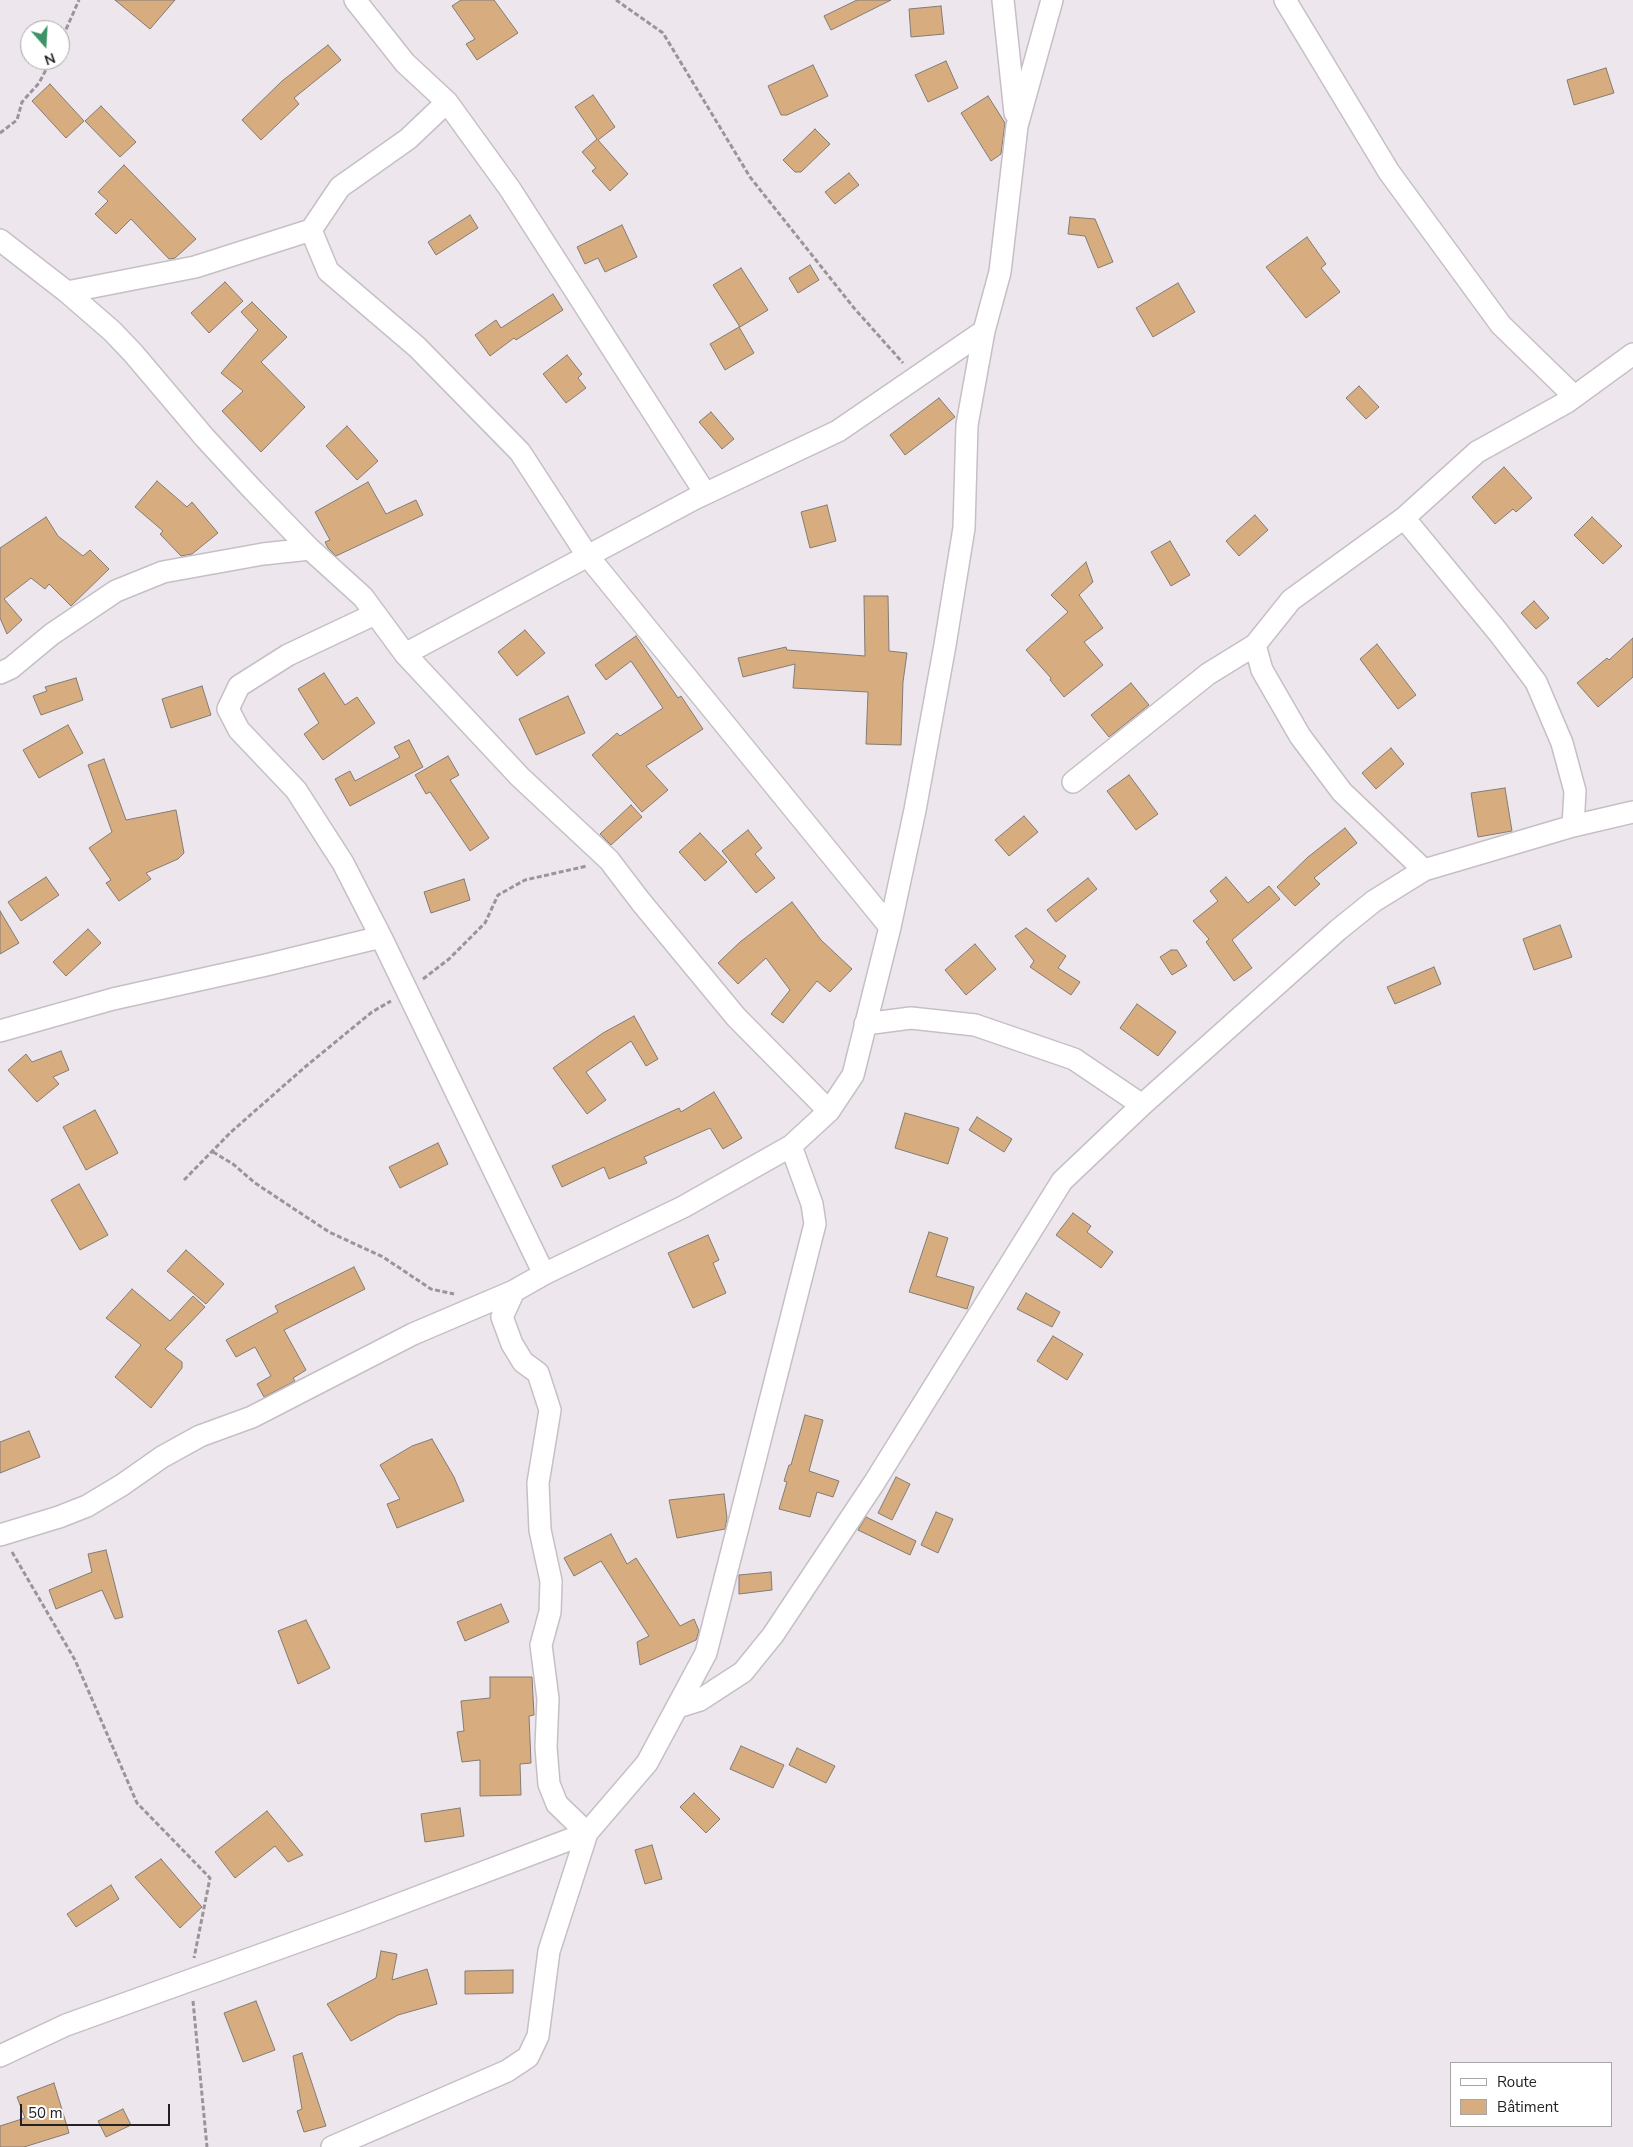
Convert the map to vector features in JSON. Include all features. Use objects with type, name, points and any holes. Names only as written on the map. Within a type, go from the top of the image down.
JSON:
[{"type":"street","points":[[355,0],[405,63],[447,102],[510,190],[705,494]]},
{"type":"street","points":[[1003,0],[1017,126]]},
{"type":"street","points":[[1,1534],[59,1517],[87,1506],[200,1436],[252,1417],[413,1334],[514,1291],[544,1274],[683,1207],[791,1146],[829,1111],[853,1075],[890,927],[915,810],[964,528],[967,424],[984,331],[1000,272],[1017,126],[1052,0]]},
{"type":"street","points":[[1285,0],[1394,180],[1501,326],[1574,396]]},
{"type":"street","points":[[67,292],[195,267],[312,230],[340,187],[408,139],[447,102]]},
{"type":"street","points":[[312,230],[328,271],[417,347],[520,452],[587,555],[890,927]]},
{"type":"street","points":[[0,240],[67,292],[112,331],[133,353],[205,438],[310,549],[363,597],[405,654],[520,777],[609,860],[641,902],[736,1017],[829,1111]]},
{"type":"street","points":[[405,654],[587,555],[705,494],[838,431],[917,379],[984,331]]},
{"type":"street","points":[[1073,782],[1208,674],[1254,645],[1292,600],[1404,518],[1477,452],[1574,396],[1633,354]]},
{"type":"street","points":[[1404,518],[1498,632],[1536,682],[1562,743],[1575,792],[1573,826]]},
{"type":"street","points":[[0,673],[11,668],[52,634],[116,591],[163,572],[263,554],[310,549]]},
{"type":"street","points":[[375,614],[288,656],[239,686],[228,709],[239,730],[296,790],[342,863],[381,937],[544,1274]]},
{"type":"street","points":[[1254,645],[1262,670],[1300,736],[1342,792],[1424,870]]},
{"type":"street","points":[[678,1707],[700,1700],[743,1672],[773,1635],[874,1483],[1062,1181],[1142,1105],[1338,930],[1374,901],[1424,870],[1573,826],[1633,812]]},
{"type":"street","points":[[0,1031],[114,999],[381,937]]},
{"type":"street","points":[[866,1024],[911,1018],[975,1025],[1074,1059],[1142,1105]]},
{"type":"street","points":[[332,2147],[507,2071],[528,2057],[538,2036],[549,1951],[587,1833],[647,1763],[706,1653],[815,1224],[812,1204],[791,1146]]},
{"type":"street","points":[[514,1291],[502,1317],[512,1344],[523,1362],[538,1373],[550,1410],[538,1483],[540,1530],[551,1581],[550,1612],[541,1645],[548,1699],[546,1747],[549,1784],[557,1804],[587,1833]]},
{"type":"street","points":[[0,2056],[66,2026],[190,1979],[352,1922],[587,1833]]},
{"type":"path","points":[[70,20],[79,0]]},
{"type":"path","points":[[616,0],[663,33],[750,177],[854,308],[917,379]]},
{"type":"path","points":[[0,133],[17,120],[22,102],[38,83],[45,70]]},
{"type":"path","points":[[213,1152],[233,1164],[255,1183],[329,1232],[383,1257],[431,1289],[457,1294]]},
{"type":"path","points":[[1,1534],[75,1660],[137,1803],[210,1878],[190,1979],[207,2147]]},
{"type":"building","points":[[115,0],[175,0],[150,29]]},
{"type":"building","points":[[461,0],[494,0],[518,33],[477,60],[466,44],[475,39],[452,6]]},
{"type":"building","points":[[857,0],[891,0],[831,30],[824,16]]},
{"type":"building","points":[[941,6],[944,34],[911,37],[909,9]]},
{"type":"building","points":[[328,45],[341,60],[294,98],[299,104],[261,140],[242,120],[282,81]]},
{"type":"building","points":[[946,61],[958,88],[928,102],[915,75]]},
{"type":"building","points":[[813,65],[828,96],[787,115],[781,115],[768,86]]},
{"type":"building","points":[[1606,68],[1614,93],[1574,105],[1567,80]]},
{"type":"building","points":[[50,84],[84,121],[66,138],[32,101]]},
{"type":"building","points":[[593,95],[615,127],[598,140],[628,174],[610,191],[592,171],[596,168],[582,152],[597,139],[575,107]]},
{"type":"building","points":[[988,96],[1005,123],[1001,154],[991,161],[961,113]]},
{"type":"building","points":[[101,106],[136,142],[120,157],[85,121]]},
{"type":"building","points":[[815,129],[830,144],[801,172],[795,172],[783,160]]},
{"type":"building","points":[[124,165],[196,239],[175,258],[169,259],[131,219],[116,234],[95,214],[108,201],[98,192]]},
{"type":"building","points":[[849,173],[859,185],[835,204],[825,192]]},
{"type":"building","points":[[470,215],[478,228],[436,255],[428,242]]},
{"type":"building","points":[[1070,217],[1095,219],[1113,262],[1098,268],[1085,236],[1068,234]]},
{"type":"building","points":[[622,225],[637,257],[605,272],[598,258],[585,264],[577,247]]},
{"type":"building","points":[[1307,237],[1326,264],[1321,268],[1340,292],[1306,318],[1266,267]]},
{"type":"building","points":[[810,265],[819,280],[798,293],[789,278]]},
{"type":"building","points":[[741,268],[768,310],[740,327],[713,285]]},
{"type":"building","points":[[225,282],[243,301],[209,333],[191,313]]},
{"type":"building","points":[[1178,283],[1195,312],[1153,337],[1136,308]]},
{"type":"building","points":[[553,294],[563,310],[516,340],[514,338],[490,356],[475,335],[496,320],[501,328]]},
{"type":"building","points":[[252,302],[287,337],[261,362],[305,407],[261,452],[222,411],[243,391],[221,373],[258,330],[241,312]]},
{"type":"building","points":[[739,327],[754,353],[725,370],[710,344]]},
{"type":"building","points":[[567,355],[582,374],[578,378],[586,388],[566,403],[543,374]]},
{"type":"building","points":[[1359,386],[1379,407],[1366,419],[1346,398]]},
{"type":"building","points":[[939,398],[955,417],[905,455],[890,435]]},
{"type":"building","points":[[711,412],[734,439],[722,449],[699,422]]},
{"type":"building","points":[[347,426],[378,461],[357,480],[326,446]]},
{"type":"building","points":[[1504,467],[1532,498],[1516,512],[1513,509],[1495,524],[1472,497]]},
{"type":"building","points":[[157,481],[187,507],[192,502],[218,533],[192,554],[181,556],[160,534],[163,531],[135,507]]},
{"type":"building","points":[[368,482],[386,514],[416,500],[423,515],[336,556],[325,542],[330,540],[315,512]]},
{"type":"building","points":[[827,505],[836,541],[810,548],[801,512]]},
{"type":"building","points":[[1255,515],[1268,530],[1239,556],[1226,541]]},
{"type":"building","points":[[46,517],[58,536],[83,556],[90,550],[109,569],[71,606],[49,584],[45,589],[31,578],[4,599],[22,620],[7,634],[0,618],[0,548]]},
{"type":"building","points":[[1592,517],[1622,546],[1603,564],[1574,535]]},
{"type":"building","points":[[1170,541],[1190,575],[1171,586],[1151,552]]},
{"type":"building","points":[[1086,562],[1093,582],[1079,595],[1103,628],[1084,642],[1103,665],[1064,697],[1050,680],[1051,678],[1026,650],[1068,612],[1051,595]]},
{"type":"building","points":[[864,596],[888,596],[889,651],[907,653],[903,682],[901,745],[866,744],[868,692],[793,688],[795,664],[743,677],[738,658],[786,647],[787,650],[865,656]]},
{"type":"building","points":[[1534,601],[1549,618],[1536,629],[1521,613]]},
{"type":"building","points":[[525,630],[545,653],[517,676],[498,652]]},
{"type":"building","points":[[636,636],[678,698],[681,696],[703,729],[646,766],[668,790],[642,812],[592,755],[617,733],[620,736],[663,708],[631,661],[606,680],[595,665]]},
{"type":"building","points":[[1633,638],[1633,677],[1598,707],[1577,683],[1607,658],[1609,660]]},
{"type":"building","points":[[1377,644],[1416,695],[1398,709],[1360,659]]},
{"type":"building","points":[[324,673],[345,705],[357,697],[375,723],[323,760],[304,734],[319,723],[298,689]]},
{"type":"building","points":[[76,678],[83,700],[41,715],[33,696],[47,691],[45,687]]},
{"type":"building","points":[[1131,683],[1149,705],[1109,737],[1091,715]]},
{"type":"building","points":[[202,686],[211,715],[171,728],[162,699]]},
{"type":"building","points":[[568,696],[585,733],[536,755],[519,719]]},
{"type":"building","points":[[68,725],[83,753],[39,778],[23,750]]},
{"type":"building","points":[[409,740],[423,767],[350,806],[335,779],[350,771],[355,781],[400,757],[394,747]]},
{"type":"building","points":[[1391,748],[1404,764],[1376,789],[1362,773]]},
{"type":"building","points":[[448,756],[459,775],[450,780],[489,838],[470,851],[430,792],[426,794],[415,775]]},
{"type":"building","points":[[104,759],[126,820],[176,810],[184,853],[178,859],[146,873],[151,879],[119,901],[106,883],[111,880],[89,848],[112,832],[88,765]]},
{"type":"building","points":[[1129,775],[1158,814],[1136,830],[1107,791]]},
{"type":"building","points":[[1505,788],[1512,831],[1478,837],[1471,793]]},
{"type":"building","points":[[631,805],[642,817],[611,845],[600,834]]},
{"type":"building","points":[[1024,816],[1038,832],[1009,856],[995,840]]},
{"type":"building","points":[[1345,828],[1357,843],[1314,878],[1320,884],[1295,906],[1277,887],[1308,857]]},
{"type":"building","points":[[748,830],[762,848],[755,854],[775,878],[756,893],[722,851]]},
{"type":"building","points":[[700,833],[727,862],[705,881],[679,852]]},
{"type":"building","points":[[46,877],[59,895],[21,921],[8,902]]},
{"type":"building","points":[[1226,877],[1248,903],[1269,886],[1280,899],[1232,940],[1252,968],[1234,981],[1206,942],[1209,939],[1193,921],[1218,901],[1210,891]]},
{"type":"building","points":[[1088,878],[1097,889],[1056,922],[1047,910]]},
{"type":"building","points":[[464,879],[470,900],[431,913],[424,892]]},
{"type":"building","points":[[792,902],[821,940],[852,969],[830,992],[817,981],[783,1023],[771,1014],[790,990],[766,958],[738,984],[718,963],[740,942]]},
{"type":"building","points":[[0,911],[19,943],[0,954]]},
{"type":"building","points":[[1560,925],[1572,957],[1534,970],[1523,939]]},
{"type":"building","points":[[1026,928],[1066,956],[1058,968],[1080,982],[1071,995],[1030,967],[1034,961],[1015,936]]},
{"type":"building","points":[[88,929],[101,943],[66,976],[53,962]]},
{"type":"building","points":[[975,944],[996,969],[966,995],[945,970]]},
{"type":"building","points":[[1171,950],[1177,950],[1187,966],[1172,975],[1160,957]]},
{"type":"building","points":[[1434,967],[1441,984],[1395,1004],[1387,987]]},
{"type":"building","points":[[1137,1004],[1176,1032],[1158,1056],[1120,1028]]},
{"type":"building","points":[[634,1016],[658,1059],[646,1066],[631,1041],[586,1072],[606,1100],[587,1114],[553,1068],[603,1033]]},
{"type":"building","points":[[61,1051],[69,1070],[53,1077],[59,1084],[37,1102],[8,1070],[26,1054],[32,1062]]},
{"type":"building","points":[[714,1092],[742,1138],[723,1149],[710,1128],[644,1157],[647,1163],[609,1179],[604,1167],[562,1187],[552,1166],[679,1108],[681,1112]]},
{"type":"building","points":[[95,1110],[118,1153],[86,1170],[63,1127]]},
{"type":"building","points":[[905,1113],[959,1128],[948,1164],[895,1148]]},
{"type":"building","points":[[977,1117],[1012,1139],[1004,1152],[969,1130]]},
{"type":"building","points":[[438,1143],[448,1164],[400,1188],[389,1167]]},
{"type":"building","points":[[79,1184],[108,1235],[80,1250],[51,1200]]},
{"type":"building","points":[[1073,1213],[1091,1226],[1087,1232],[1113,1252],[1101,1268],[1056,1235]]},
{"type":"building","points":[[929,1232],[948,1238],[936,1276],[974,1287],[967,1309],[909,1292]]},
{"type":"building","points":[[708,1235],[719,1260],[713,1263],[726,1293],[693,1308],[668,1253]]},
{"type":"building","points":[[186,1250],[224,1284],[206,1304],[167,1271]]},
{"type":"building","points":[[354,1267],[365,1289],[284,1330],[306,1370],[293,1378],[295,1381],[264,1397],[257,1384],[271,1376],[255,1347],[236,1357],[226,1340],[278,1312],[275,1306]]},
{"type":"building","points":[[132,1289],[170,1321],[193,1296],[205,1307],[165,1349],[182,1362],[182,1368],[151,1408],[115,1377],[141,1345],[106,1318]]},
{"type":"building","points":[[1026,1293],[1060,1312],[1052,1327],[1017,1309]]},
{"type":"building","points":[[1053,1336],[1083,1354],[1067,1380],[1037,1361]]},
{"type":"building","points":[[805,1415],[823,1420],[809,1471],[839,1481],[833,1497],[817,1492],[810,1517],[779,1509],[787,1482],[784,1481],[789,1465],[791,1465]]},
{"type":"building","points":[[29,1431],[40,1457],[0,1473],[0,1442]]},
{"type":"building","points":[[432,1439],[454,1477],[464,1501],[397,1528],[387,1504],[400,1499],[380,1465],[412,1446]]},
{"type":"building","points":[[896,1477],[910,1484],[892,1520],[878,1513]]},
{"type":"building","points":[[724,1494],[727,1518],[725,1529],[677,1538],[669,1500]]},
{"type":"building","points":[[936,1512],[953,1519],[938,1553],[921,1545]]},
{"type":"building","points":[[866,1517],[916,1541],[910,1555],[858,1530]]},
{"type":"building","points":[[611,1534],[627,1564],[636,1558],[680,1626],[694,1619],[699,1631],[696,1640],[640,1665],[637,1642],[649,1636],[601,1561],[574,1576],[564,1558]]},
{"type":"building","points":[[106,1550],[123,1617],[115,1619],[102,1590],[56,1609],[49,1590],[92,1572],[88,1554]]},
{"type":"building","points":[[771,1572],[772,1590],[739,1594],[739,1575]]},
{"type":"building","points":[[501,1604],[509,1622],[465,1641],[457,1622]]},
{"type":"building","points":[[306,1620],[330,1668],[298,1684],[278,1631]]},
{"type":"building","points":[[490,1677],[532,1677],[534,1715],[529,1716],[531,1763],[520,1764],[521,1795],[480,1796],[480,1760],[462,1762],[457,1732],[464,1731],[461,1701],[490,1698]]},
{"type":"building","points":[[741,1746],[784,1765],[773,1788],[730,1769]]},
{"type":"building","points":[[797,1748],[835,1766],[826,1783],[789,1765]]},
{"type":"building","points":[[694,1793],[720,1819],[706,1833],[680,1807]]},
{"type":"building","points":[[460,1808],[464,1836],[425,1842],[421,1814]]},
{"type":"building","points":[[267,1811],[303,1855],[288,1862],[275,1846],[235,1878],[215,1852]]},
{"type":"building","points":[[652,1845],[662,1879],[645,1884],[635,1850]]},
{"type":"building","points":[[161,1859],[202,1907],[180,1928],[135,1877]]},
{"type":"building","points":[[111,1885],[119,1899],[76,1927],[67,1914]]},
{"type":"building","points":[[381,1951],[397,1954],[392,1980],[427,1969],[437,2004],[398,2015],[351,2041],[327,2004],[376,1978]]},
{"type":"building","points":[[513,1970],[513,1993],[465,1994],[465,1971]]},
{"type":"building","points":[[256,2001],[275,2050],[243,2062],[224,2013]]},
{"type":"building","points":[[302,2053],[326,2126],[304,2132],[297,2111],[302,2109],[293,2056]]},
{"type":"building","points":[[54,2083],[69,2133],[24,2147],[0,2147],[0,2126],[25,2118],[17,2097]]},
{"type":"building","points":[[123,2109],[131,2125],[106,2137],[98,2121]]}]
